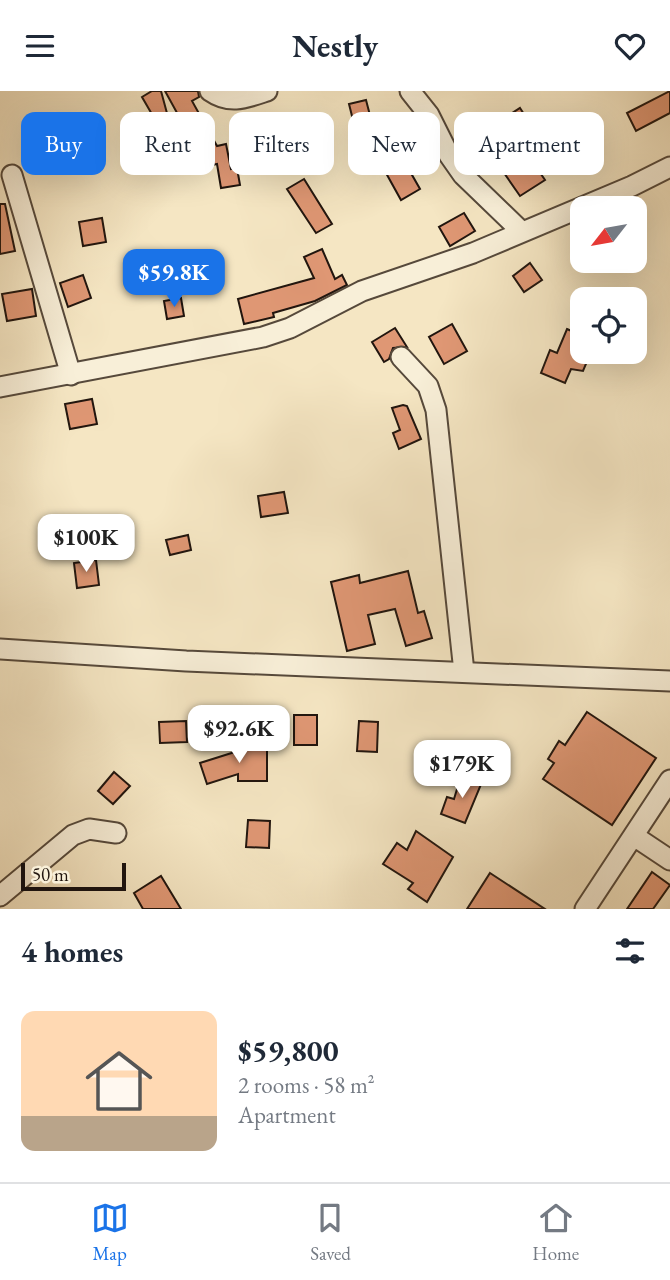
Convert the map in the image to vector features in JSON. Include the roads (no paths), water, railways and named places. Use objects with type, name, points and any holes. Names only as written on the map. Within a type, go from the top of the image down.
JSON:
[{"type":"street","points":[[210,91],[222,100],[239,100],[267,91]]},
{"type":"street","points":[[410,91],[429,115],[449,155],[463,175],[521,231]]},
{"type":"street","points":[[0,387],[263,337],[290,328],[379,283],[473,253],[632,186],[670,167]]},
{"type":"street","points":[[12,175],[71,375]]},
{"type":"street","points":[[401,357],[428,386],[436,410],[464,672]]},
{"type":"street","points":[[0,649],[186,661],[670,681]]},
{"type":"street","points":[[585,909],[670,780]]},
{"type":"street","points":[[0,897],[73,835],[89,829],[117,833]]},
{"type":"street","points":[[634,836],[670,860]]}]
